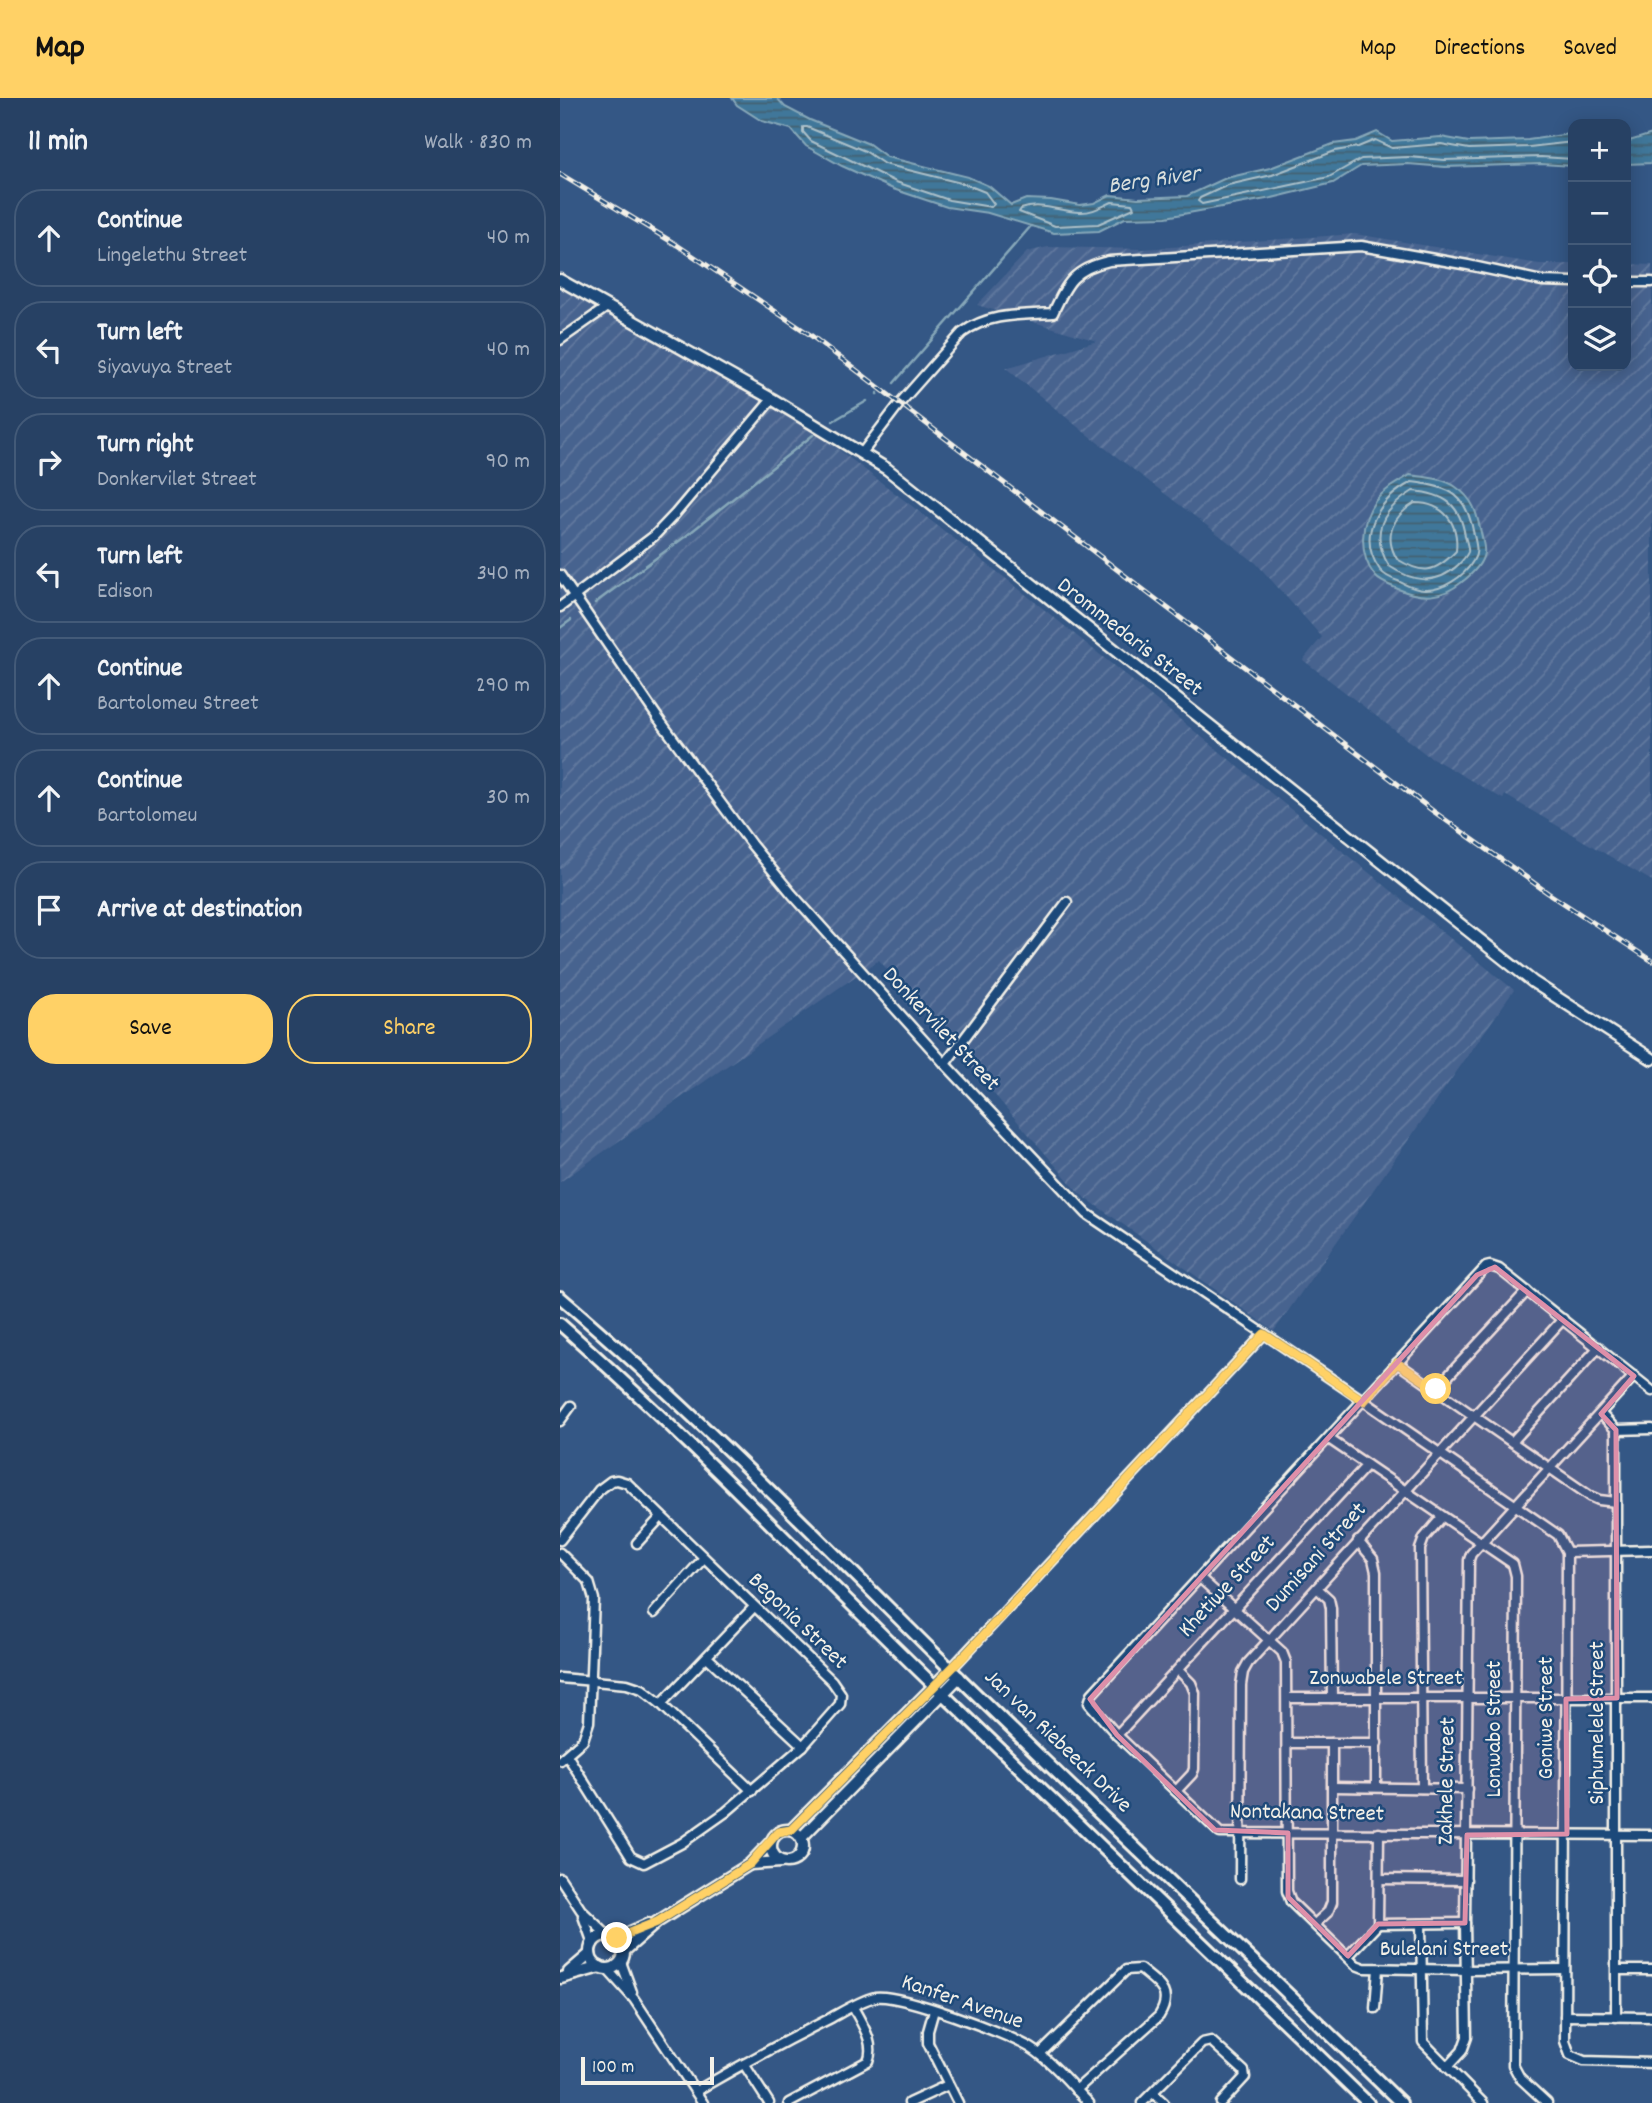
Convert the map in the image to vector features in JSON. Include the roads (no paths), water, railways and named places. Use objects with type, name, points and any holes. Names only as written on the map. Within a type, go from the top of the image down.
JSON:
[{"type":"main road","name":"Jan van Riebeeck Drive","points":[[560,1297],[722,1443],[955,1673],[1401,2103]]},
{"type":"main road","name":"Jan van Riebeeck Drive","points":[[560,1324],[711,1465],[939,1690],[1368,2103]]},
{"type":"street","points":[[862,453],[900,403],[962,333],[974,324],[1001,316],[1053,313],[1072,278],[1082,269],[1095,264],[1361,246],[1542,281],[1568,282]]},
{"type":"street","name":"Drommedaris Street","points":[[560,280],[772,399],[862,453],[918,493],[1523,974],[1652,1059]]},
{"type":"street","points":[[1631,282],[1652,282]]},
{"type":"street","points":[[560,340],[607,306]]},
{"type":"street","points":[[560,607],[654,536],[772,399]]},
{"type":"street","name":"Donkervilet Street","points":[[560,575],[658,718],[751,844],[795,898],[945,1064],[1087,1214],[1364,1401]]},
{"type":"street","points":[[945,1064],[1066,902]]},
{"type":"street","name":"Nontakana Street","points":[[1527,1291],[1499,1269],[1486,1267],[1092,1694],[1089,1703],[1117,1735],[1215,1830],[1224,1834],[1652,1835]]},
{"type":"street","points":[[1436,1389],[1527,1291],[1652,1391]]},
{"type":"street","name":"Dumisani Street","points":[[1240,1879],[1243,1672],[1268,1639],[1563,1319]]},
{"type":"street","points":[[801,1838],[955,1673],[964,1656],[1264,1334]]},
{"type":"street","points":[[1512,1442],[1599,1348]]},
{"type":"street","points":[[1397,1363],[1590,1496],[1616,1503]]},
{"type":"street","points":[[1516,1506],[1634,1376]]},
{"type":"street","points":[[1364,1401],[1550,1528],[1564,1543],[1567,1552],[1652,1550]]},
{"type":"street","points":[[560,1421],[571,1406]]},
{"type":"street","points":[[1601,1414],[1616,1430],[1652,1429]]},
{"type":"street","name":"Siphumelele Street","points":[[1616,1430],[1616,2017]]},
{"type":"street","name":"Lonwabo Street","points":[[1329,1439],[1510,1560],[1515,1570],[1513,2065],[1520,2078],[1547,2103]]},
{"type":"street","name":"Khetiwe Street","points":[[1117,1735],[1367,1465]]},
{"type":"street","name":"Begonia Street","points":[[560,1540],[599,1490],[611,1481],[627,1483],[832,1681],[841,1694],[838,1709],[803,1746],[752,1791],[682,1843],[649,1861],[639,1863],[631,1857],[564,1757]]},
{"type":"street","name":"Zakhele Street","points":[[1447,2067],[1462,2051],[1466,2042],[1468,1566],[1471,1554],[1516,1506]]},
{"type":"street","points":[[637,1543],[661,1517]]},
{"type":"street","points":[[1422,1788],[1420,1549],[1423,1538],[1443,1517]]},
{"type":"street","points":[[1358,1541],[1370,1554],[1375,1565],[1376,1787]]},
{"type":"street","name":"Goniwe Street","points":[[1567,1552],[1564,1969],[1566,2049],[1575,2059],[1584,2062],[1652,2063]]},
{"type":"street","points":[[560,1553],[583,1575],[594,1599],[587,1732],[578,1747],[564,1757]]},
{"type":"street","points":[[654,1613],[703,1559]]},
{"type":"street","name":"Bulelani Street","points":[[1200,1578],[1285,1657],[1288,1897],[1360,1967],[1564,1969]]},
{"type":"street","points":[[1317,1588],[1329,1599],[1331,1608],[1332,1698]]},
{"type":"street","points":[[661,1704],[754,1607]]},
{"type":"street","points":[[707,1657],[803,1746]]},
{"type":"street","points":[[1176,1791],[1194,1769],[1195,1693],[1191,1683],[1178,1670]]},
{"type":"street","points":[[560,1678],[636,1686],[661,1704],[752,1791]]},
{"type":"street","points":[[624,1951],[657,1922],[750,1864],[778,1832],[791,1830],[939,1690]]},
{"type":"street","name":"Zonwabele Street","points":[[1287,1699],[1652,1698]]},
{"type":"street","points":[[1288,1743],[1377,1743]]},
{"type":"street","points":[[1315,1924],[1328,1912],[1332,1902],[1332,1743]]},
{"type":"street","points":[[1333,1787],[1468,1789]]},
{"type":"street","points":[[750,1864],[795,1860],[800,1856],[801,1838],[791,1830]]},
{"type":"street","points":[[1348,1956],[1378,1924],[1380,1833]]},
{"type":"street","points":[[771,1842],[773,1854],[782,1862]]},
{"type":"street","points":[[560,1878],[580,1910],[593,1961],[634,1999],[703,2103]]},
{"type":"street","points":[[1379,1879],[1466,1880]]},
{"type":"street","points":[[560,1979],[617,1966],[621,1962],[623,1945],[580,1910]]},
{"type":"street","points":[[560,1979],[592,1949],[599,1937],[612,1936],[657,1922]]},
{"type":"street","points":[[1378,1924],[1465,1923]]},
{"type":"street","points":[[1421,1924],[1421,2037],[1426,2047],[1483,2103]]},
{"type":"street","points":[[621,1962],[634,1999]]},
{"type":"street","points":[[1040,2054],[1126,1970],[1140,1969],[1159,1985],[1166,1996],[1166,2005],[1159,2016],[1076,2090]]},
{"type":"street","points":[[1375,2008],[1378,1969]]},
{"type":"street","points":[[1617,1970],[1652,1970]]},
{"type":"street","name":"Kanfer Avenue","points":[[696,2091],[871,1998],[887,1997],[934,2010],[1014,2039],[1040,2054],[1089,2103]]},
{"type":"street","points":[[789,2103],[868,2062],[872,2053],[870,2043],[853,2007]]},
{"type":"street","points":[[934,2010],[928,2031],[928,2043],[958,2103]]},
{"type":"street","points":[[1565,2016],[1652,2017]]},
{"type":"street","points":[[1142,2103],[1202,2043],[1211,2041],[1244,2071],[1245,2077],[1221,2103]]},
{"type":"street","points":[[744,2064],[769,2103]]},
{"type":"street","points":[[909,2103],[948,2085]]},
{"type":"street","points":[[1153,2093],[1164,2103]]},
{"type":"street","points":[[1531,2103],[1538,2095]]},
{"type":"water","points":[[732,98],[777,98],[785,107],[869,144],[887,157],[968,177],[989,186],[1011,205],[1026,199],[1080,205],[1094,203],[1110,195],[1138,198],[1187,196],[1226,178],[1270,168],[1333,144],[1356,141],[1377,132],[1392,141],[1441,137],[1469,142],[1528,140],[1568,134],[1568,166],[1361,166],[1333,183],[1272,198],[1166,217],[1125,218],[1099,231],[1054,233],[988,213],[947,207],[893,189],[806,146],[791,129],[762,121],[737,105]]},
{"type":"water","points":[[1652,134],[1652,163],[1631,164],[1631,140]]},
{"type":"water","points":[[1410,475],[1440,480],[1463,492],[1475,509],[1484,549],[1481,562],[1462,582],[1447,592],[1431,596],[1415,595],[1380,580],[1370,567],[1364,548],[1364,527],[1376,500],[1383,492]]},
{"type":"waterway","points":[[894,383],[1031,226]]},
{"type":"waterway","points":[[833,421],[867,401]]},
{"type":"waterway","points":[[595,603],[686,536],[813,435]]},
{"type":"waterway","points":[[560,628],[571,620]]},
{"type":"railway","points":[[560,174],[677,245],[809,334],[1433,811],[1548,893],[1652,961]]},
{"type":"water label","name":"Berg River","points":[[1154,181]]}]
